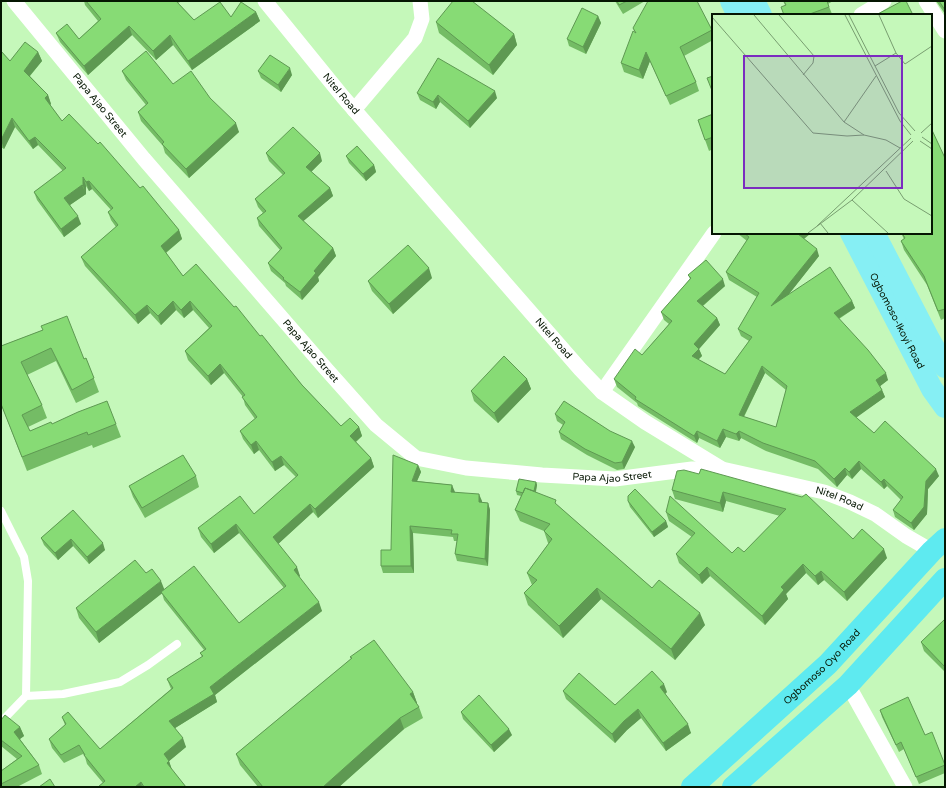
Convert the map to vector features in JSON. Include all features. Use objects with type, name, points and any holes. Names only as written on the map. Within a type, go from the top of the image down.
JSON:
[{"type":"highway","name":"Ogbomoso Oyo Road","points":[[692,787],[828,664],[939,545]]},
{"type":"highway","points":[[733,787],[848,685],[945,579]]},
{"type":"main road","points":[[731,1],[738,14]]},
{"type":"main road","points":[[754,1],[760,14]]},
{"type":"main road","name":"Ogbomoso-Ikoyi Road","points":[[852,234],[932,389],[945,407]]},
{"type":"main road","name":"Ogbomoso-Ikoyi Road","points":[[875,234],[945,367]]},
{"type":"street","name":"Papa Ajao Street","points":[[14,1],[144,159],[327,370],[376,425],[416,458],[466,468],[542,475],[616,479],[692,469],[722,469]]},
{"type":"street","name":"Nitel Road","points":[[265,1],[354,110],[580,369],[602,392],[645,422],[722,469],[824,492],[875,514],[906,536],[939,545]]},
{"type":"street","points":[[354,110],[415,38],[422,19],[420,1]]},
{"type":"street","points":[[863,14],[884,1]]},
{"type":"street","points":[[926,1],[945,31]]},
{"type":"street","points":[[602,392],[713,234]]},
{"type":"street","points":[[848,685],[905,787]]},
{"type":"lane","points":[[1,511],[24,557],[28,581],[26,696],[1,722]]},
{"type":"lane","points":[[26,696],[63,694],[120,682],[148,665],[177,644]]},
{"type":"building","points":[[86,1],[176,1],[194,20],[220,2],[231,17],[241,2],[256,12],[188,61],[170,35],[153,51],[129,26],[84,66],[56,33],[67,24],[79,39],[101,19]]},
{"type":"building","points":[[453,1],[472,1],[514,34],[489,65],[436,22]]},
{"type":"building","points":[[617,1],[627,1],[619,5]]},
{"type":"building","points":[[648,1],[697,1],[712,30],[680,47],[696,82],[666,96],[646,52],[639,70],[621,63],[633,31],[636,33],[633,28]]},
{"type":"building","points":[[784,1],[827,1],[829,7],[810,14],[784,14],[781,7],[786,5]]},
{"type":"building","points":[[902,1],[906,1],[912,14],[878,14]]},
{"type":"building","points":[[939,1],[945,1],[945,10]]},
{"type":"building","points":[[582,8],[598,16],[583,47],[567,39]]},
{"type":"building","points":[[25,42],[38,52],[24,71],[48,95],[45,98],[62,121],[69,114],[98,144],[100,142],[140,188],[143,186],[179,230],[161,246],[183,276],[196,264],[234,307],[236,306],[260,336],[262,335],[302,385],[341,426],[350,418],[359,427],[350,436],[371,458],[315,509],[310,504],[273,537],[297,567],[294,570],[319,602],[210,687],[214,694],[169,721],[183,738],[164,754],[169,761],[167,763],[186,787],[144,787],[141,782],[135,787],[98,787],[105,781],[84,755],[79,745],[61,755],[49,739],[66,724],[62,717],[68,712],[100,749],[173,688],[167,679],[203,656],[200,653],[206,649],[161,592],[194,566],[239,623],[286,586],[236,524],[211,544],[198,528],[240,496],[254,514],[298,475],[281,456],[272,462],[256,441],[251,445],[240,431],[257,417],[242,397],[245,395],[220,364],[208,376],[185,351],[212,326],[190,301],[181,310],[173,301],[158,316],[147,305],[135,315],[81,257],[118,225],[108,212],[113,208],[89,181],[86,182],[83,177],[83,186],[82,185],[64,198],[78,216],[61,229],[34,192],[66,168],[35,137],[29,141],[12,118],[1,140],[1,51],[10,61]]},
{"type":"building","points":[[146,51],[173,84],[191,71],[210,98],[236,123],[186,169],[162,144],[164,142],[138,112],[148,103],[122,71]]},
{"type":"building","points":[[270,55],[290,68],[278,85],[258,71]]},
{"type":"building","points":[[438,58],[495,91],[468,121],[438,95],[433,102],[417,93]]},
{"type":"building","points":[[712,76],[712,90],[707,78]]},
{"type":"building","points":[[712,114],[712,137],[705,140],[698,120]]},
{"type":"building","points":[[293,127],[320,153],[306,167],[330,188],[298,216],[333,248],[314,271],[316,273],[300,292],[283,279],[284,278],[268,263],[282,248],[257,218],[266,211],[255,199],[285,173],[266,153]]},
{"type":"building","points":[[932,130],[945,158],[945,309],[938,311],[924,276],[901,241],[905,238],[903,234],[932,234]]},
{"type":"building","points":[[357,146],[374,165],[363,174],[346,156]]},
{"type":"building","points":[[745,234],[798,234],[817,249],[771,306],[830,267],[852,301],[834,313],[868,350],[886,373],[876,380],[882,390],[850,412],[874,433],[885,421],[936,469],[926,481],[924,507],[911,523],[893,510],[903,497],[884,479],[881,482],[859,461],[849,472],[845,468],[834,479],[815,461],[763,443],[739,431],[736,434],[723,429],[717,441],[697,431],[694,436],[635,399],[636,397],[614,379],[635,349],[642,355],[672,321],[661,312],[691,278],[688,275],[706,260],[723,279],[697,301],[717,318],[694,344],[699,349],[692,356],[725,374],[752,337],[738,329],[759,293],[726,272],[749,237]],"holes":[[[762,366],[787,386],[776,427],[739,415]]]},
{"type":"building","points":[[408,245],[429,268],[389,304],[368,281]]},
{"type":"building","points":[[67,316],[84,359],[86,358],[94,378],[72,390],[51,348],[21,362],[42,405],[22,415],[30,431],[51,422],[52,424],[107,401],[116,424],[88,435],[87,432],[22,457],[1,404],[1,346],[43,330],[41,326]]},
{"type":"building","points":[[504,356],[527,379],[494,413],[471,391]]},
{"type":"building","points":[[564,401],[610,431],[632,441],[622,462],[615,463],[585,449],[559,432],[565,422],[555,414]]},
{"type":"building","points":[[183,455],[196,476],[142,508],[129,486]]},
{"type":"building","points":[[393,455],[418,465],[412,481],[452,485],[451,492],[479,494],[479,502],[488,503],[485,559],[455,554],[458,534],[451,534],[452,530],[410,526],[411,566],[381,566],[381,550],[391,550]]},
{"type":"building","points":[[701,469],[802,497],[806,494],[853,539],[862,529],[884,549],[844,592],[821,571],[815,576],[803,564],[781,587],[784,590],[762,616],[707,567],[699,575],[676,554],[695,533],[666,512],[670,496],[732,553],[738,547],[744,552],[786,509],[723,492],[720,503],[672,490],[677,471],[684,470],[699,474]]},
{"type":"building","points":[[519,479],[536,482],[534,491],[525,488],[523,493],[516,491]]},
{"type":"building","points":[[525,488],[556,500],[555,503],[652,588],[659,580],[700,613],[671,649],[597,588],[559,626],[524,593],[537,580],[527,573],[552,539],[544,531],[550,524],[515,510]]},
{"type":"building","points":[[635,489],[666,521],[652,532],[628,501],[628,496]]},
{"type":"building","points":[[73,510],[103,543],[87,557],[71,539],[55,553],[41,538]]},
{"type":"building","points":[[135,560],[146,573],[152,569],[161,581],[96,632],[76,608]]},
{"type":"building","points":[[945,619],[945,667],[921,642]]},
{"type":"building","points":[[374,640],[413,692],[410,694],[419,707],[400,718],[323,787],[263,787],[236,754],[352,658],[350,657]]},
{"type":"building","points":[[652,671],[664,684],[660,687],[688,724],[663,743],[638,709],[612,734],[563,691],[579,673],[615,705]]},
{"type":"building","points":[[479,695],[509,729],[491,745],[461,712]]},
{"type":"building","points":[[908,697],[925,735],[932,732],[945,765],[916,777],[901,742],[896,745],[880,710]]},
{"type":"building","points":[[5,715],[20,727],[14,732],[39,765],[1,784],[1,771],[22,756],[1,740],[1,720]]},
{"type":"building","points":[[50,779],[55,787],[39,787]]}]
